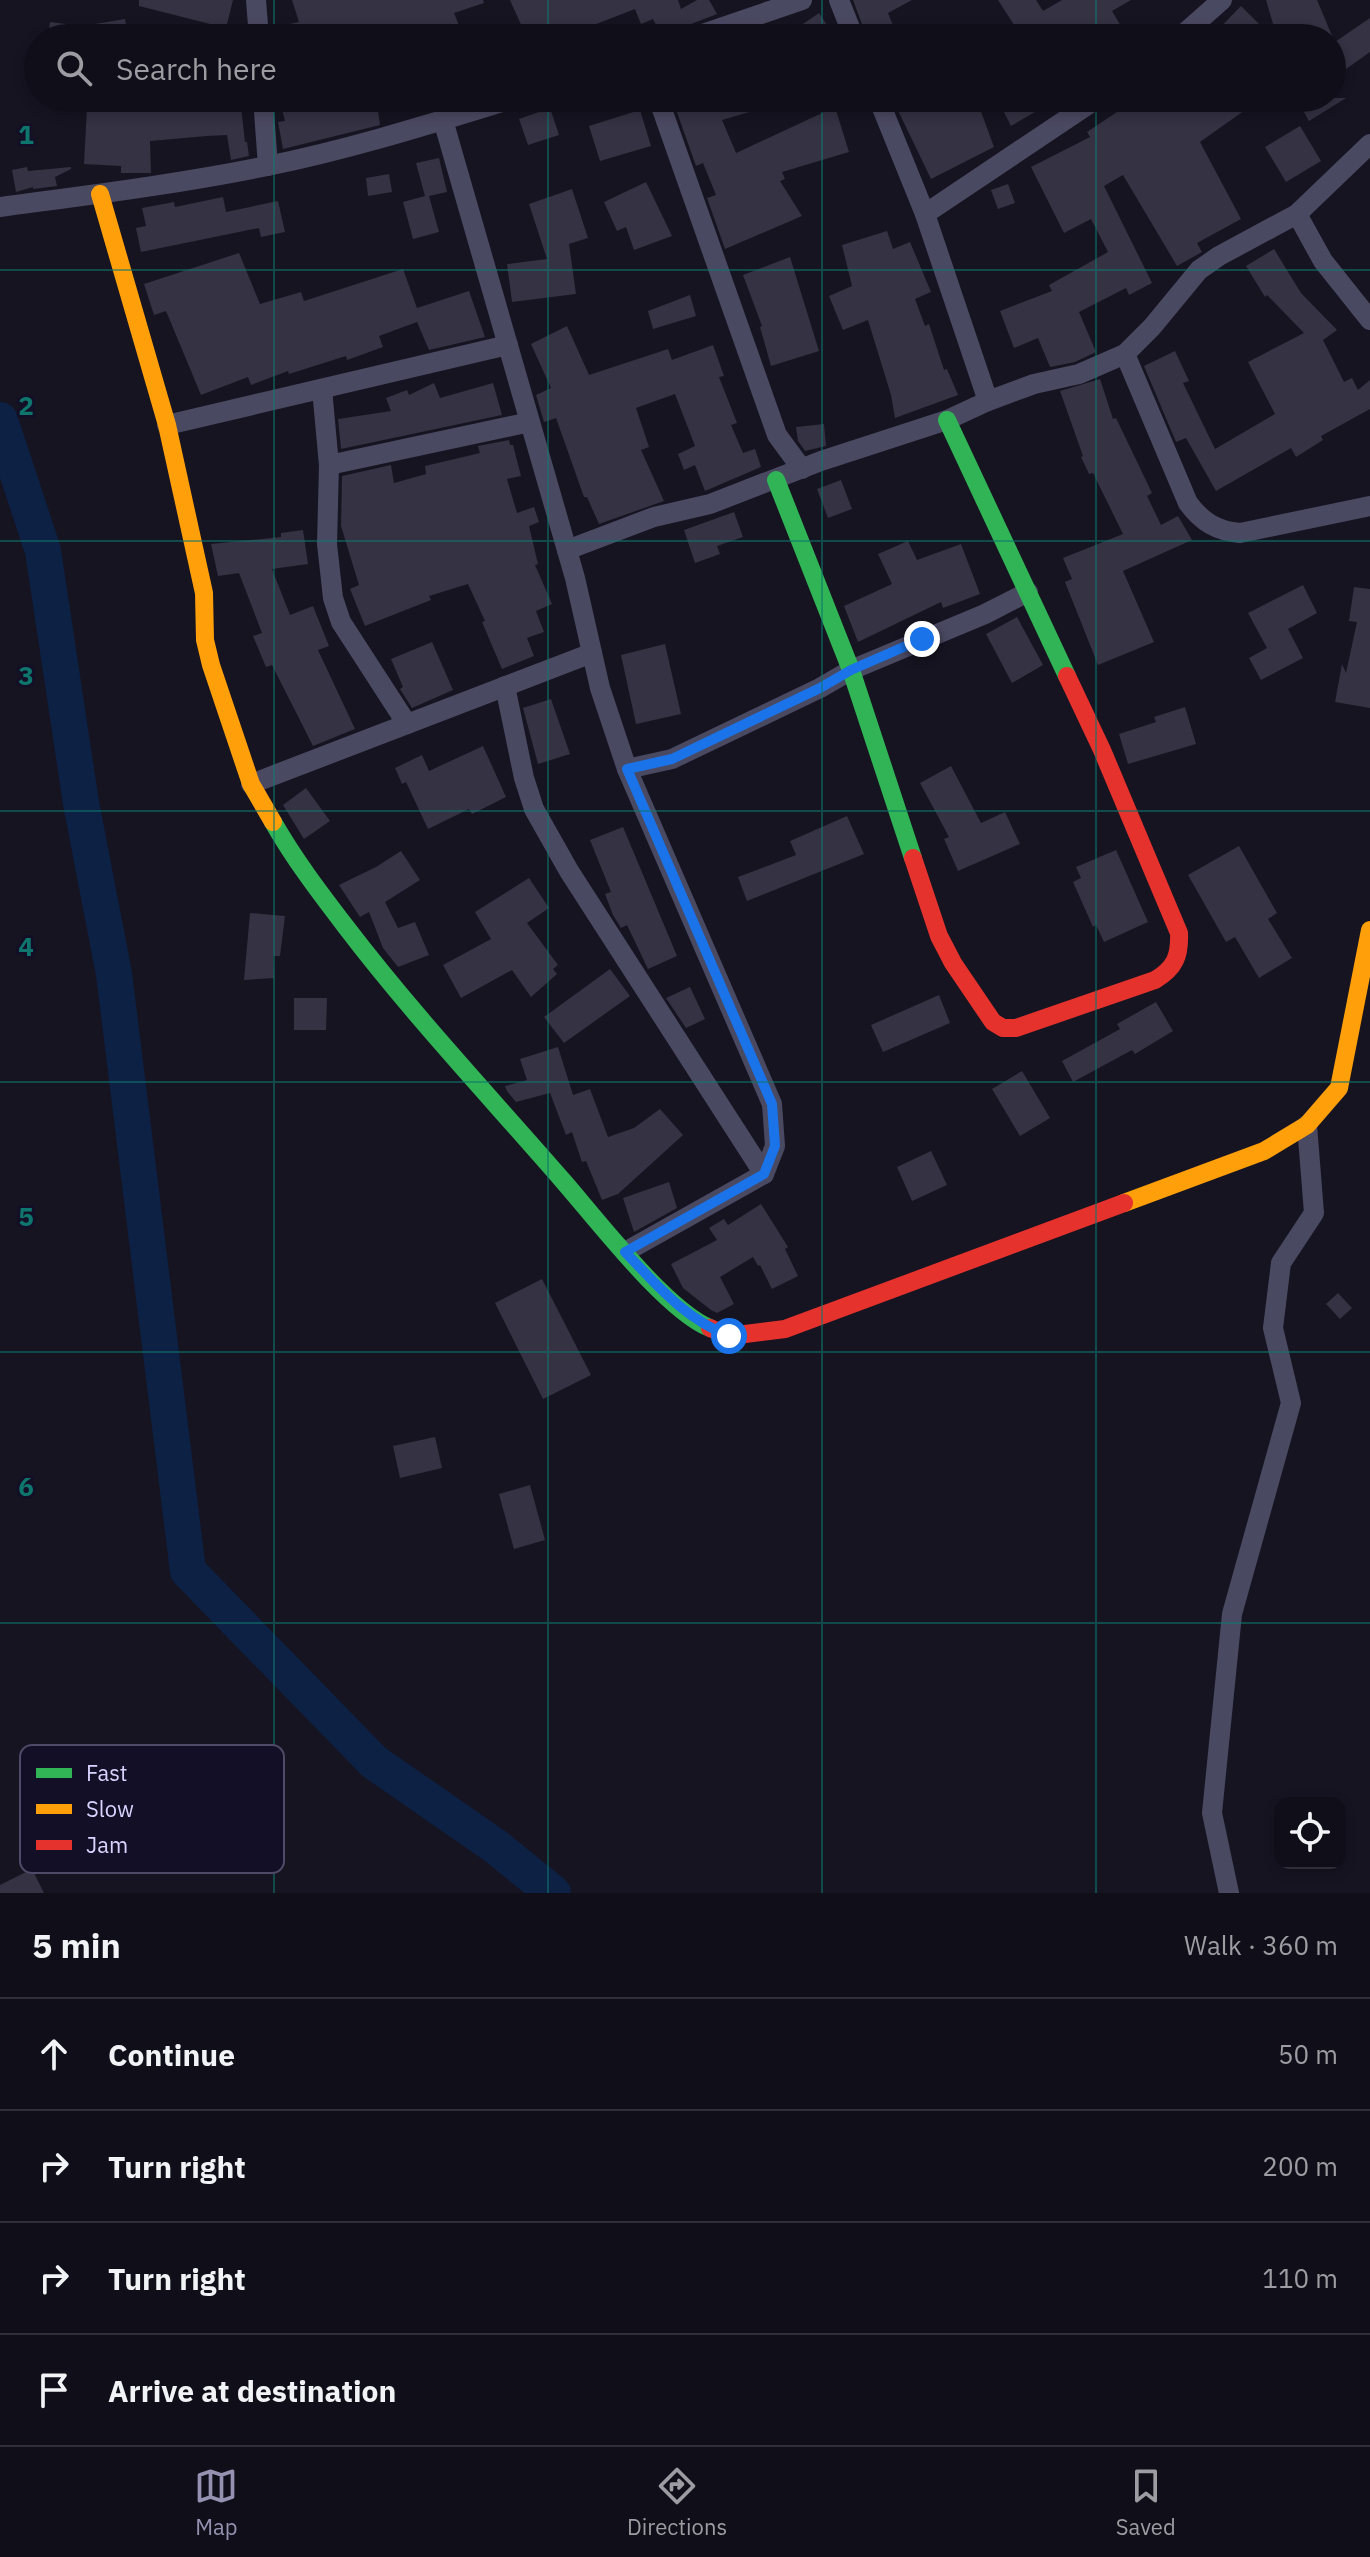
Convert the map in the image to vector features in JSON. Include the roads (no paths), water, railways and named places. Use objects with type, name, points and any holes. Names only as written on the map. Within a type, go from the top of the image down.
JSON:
[{"type":"street","points":[[256,0],[258,24]]},
{"type":"street","points":[[732,24],[802,0]]},
{"type":"street","points":[[839,0],[848,24]]},
{"type":"street","points":[[1195,24],[1222,0]]},
{"type":"street","points":[[264,112],[268,166]]},
{"type":"street","points":[[0,207],[268,166],[469,112]]},
{"type":"street","points":[[663,112],[777,435],[802,469]]},
{"type":"street","points":[[884,112],[925,214],[988,401]]},
{"type":"street","points":[[925,214],[1077,112]]},
{"type":"street","points":[[443,120],[567,550],[600,688],[627,769],[772,1104],[775,1146],[764,1174],[625,1252]]},
{"type":"street","points":[[567,550],[654,517],[710,504],[947,420],[1034,384],[1079,374],[1125,354],[1152,327],[1199,270],[1297,214],[1370,144]]},
{"type":"street","points":[[100,194],[167,425],[204,593],[208,653],[251,784],[295,857],[380,972],[625,1252],[673,1302],[702,1325],[729,1336],[785,1329],[1264,1151],[1307,1125],[1339,1088],[1370,930]]},
{"type":"street","points":[[1297,214],[1323,261],[1370,320]]},
{"type":"street","points":[[167,425],[508,345]]},
{"type":"street","points":[[1125,354],[1188,503],[1209,525],[1240,533],[1370,506]]},
{"type":"street","points":[[322,389],[329,465],[327,544],[333,598],[341,622],[407,724]]},
{"type":"street","points":[[776,480],[851,670],[939,936],[953,963],[993,1022],[1003,1028],[1016,1028],[1155,980],[1173,970],[1180,951],[1179,933],[1102,750],[947,420]]},
{"type":"street","points":[[329,465],[530,422]]},
{"type":"street","points":[[627,769],[672,759],[851,670],[985,614],[1028,592]]},
{"type":"street","points":[[251,784],[592,653]]},
{"type":"street","points":[[505,686],[524,778],[534,809],[569,871],[764,1174]]},
{"type":"street","points":[[1229,1893],[1212,1813],[1232,1614],[1291,1403],[1273,1328],[1281,1263],[1314,1213],[1307,1125]]},
{"type":"waterway","points":[[0,420],[43,551],[81,803],[114,974],[188,1571],[374,1762],[495,1846],[553,1893]]}]
